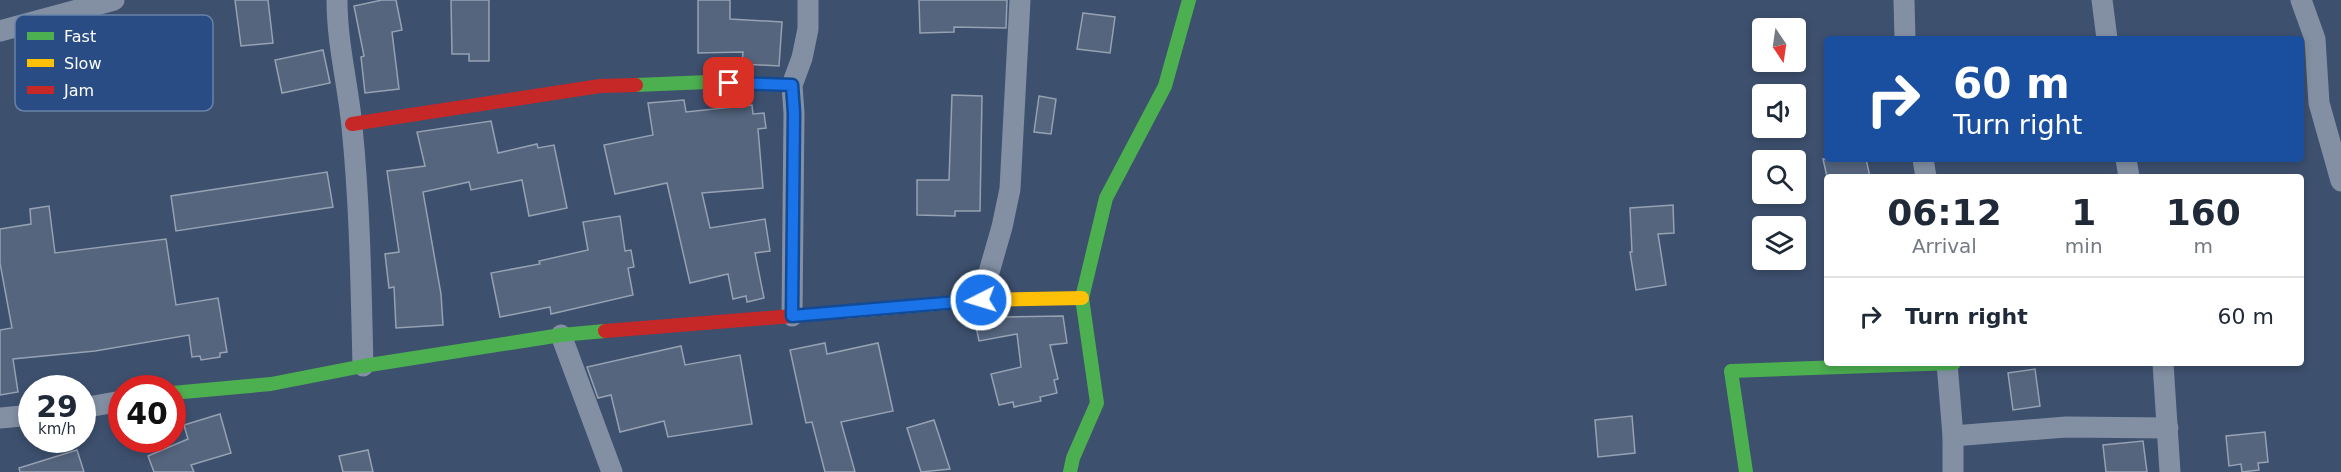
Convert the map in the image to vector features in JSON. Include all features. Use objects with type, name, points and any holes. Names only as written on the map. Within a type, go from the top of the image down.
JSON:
[{"type":"street","points":[[59,15],[114,0]]},
{"type":"street","points":[[337,0],[337,34],[352,124],[358,196],[363,366]]},
{"type":"street","points":[[792,316],[794,113],[792,85],[802,58],[808,29],[808,0]]},
{"type":"street","points":[[981,300],[1002,227],[1010,189],[1020,0]]},
{"type":"street","points":[[1070,472],[1073,459],[1097,403],[1082,298],[1106,198],[1166,86],[1189,0]]},
{"type":"street","points":[[1904,0],[1905,36]]},
{"type":"street","points":[[2102,0],[2107,36]]},
{"type":"street","points":[[2301,0],[2315,39],[2319,103],[2341,182]]},
{"type":"street","points":[[0,31],[15,27]]},
{"type":"street","points":[[352,124],[600,86],[708,82],[792,85]]},
{"type":"street","points":[[186,392],[271,384],[363,366],[561,335],[746,322],[981,300],[1082,298]]},
{"type":"street","points":[[561,335],[612,472]]},
{"type":"street","points":[[1746,472],[1731,370],[1854,366]]},
{"type":"street","points":[[1947,366],[1953,435],[1953,472]]},
{"type":"street","points":[[2163,366],[2170,472]]},
{"type":"street","points":[[0,418],[18,416]]},
{"type":"street","points":[[1953,435],[2066,427],[2168,428]]},
{"type":"building","points":[[235,0],[268,0],[273,43],[241,46]]},
{"type":"building","points":[[382,0],[396,0],[402,30],[392,32],[399,89],[365,93],[361,57],[364,56],[354,6]]},
{"type":"building","points":[[451,0],[489,0],[489,61],[469,61],[469,54],[452,54]]},
{"type":"building","points":[[698,0],[730,0],[730,19],[782,22],[779,66],[742,64],[743,52],[698,53]]},
{"type":"building","points":[[919,0],[1007,0],[1006,28],[954,27],[954,32],[920,33]]},
{"type":"building","points":[[1083,13],[1115,17],[1110,53],[1077,49]]},
{"type":"building","points":[[323,50],[330,83],[282,93],[275,60]]},
{"type":"building","points":[[952,95],[982,96],[980,211],[955,211],[955,216],[917,215],[917,180],[949,180]]},
{"type":"building","points":[[1039,96],[1056,99],[1051,134],[1034,132]]},
{"type":"building","points":[[684,100],[686,112],[752,105],[753,114],[764,113],[766,128],[758,129],[763,188],[702,193],[710,228],[765,219],[770,251],[755,253],[764,298],[747,302],[746,296],[733,299],[728,274],[690,283],[667,183],[615,194],[604,145],[653,135],[648,103]]},
{"type":"building","points":[[491,121],[498,153],[537,144],[538,148],[554,145],[567,208],[529,216],[522,180],[471,190],[469,182],[423,192],[441,294],[443,325],[396,328],[394,287],[389,288],[385,254],[399,252],[387,171],[425,166],[417,132]]},
{"type":"building","points":[[1823,159],[1824,162],[1867,162],[1869,174],[1826,174]]},
{"type":"building","points":[[327,172],[333,207],[176,231],[171,196]]},
{"type":"building","points":[[1673,205],[1674,233],[1658,234],[1666,285],[1636,290],[1630,252],[1632,252],[1630,208]]},
{"type":"building","points":[[49,206],[55,253],[166,239],[176,305],[218,298],[227,352],[220,353],[220,357],[201,360],[200,356],[192,357],[189,335],[95,351],[13,359],[18,392],[0,395],[0,330],[12,328],[0,263],[0,229],[31,224],[30,209]]},
{"type":"building","points":[[620,216],[625,251],[631,250],[634,267],[628,268],[633,295],[551,314],[550,307],[500,317],[491,273],[540,264],[539,261],[588,250],[583,222]]},
{"type":"building","points":[[1063,316],[1067,343],[1050,345],[1058,379],[1054,380],[1057,393],[1040,397],[1041,401],[1014,407],[1013,402],[999,405],[991,374],[1021,367],[1017,334],[979,341],[975,321],[1005,317]]},
{"type":"building","points":[[825,343],[827,354],[878,343],[893,411],[841,422],[855,472],[825,472],[812,422],[806,423],[790,350]]},
{"type":"building","points":[[681,346],[685,365],[740,355],[752,424],[668,437],[664,421],[620,432],[611,395],[598,398],[587,367]]},
{"type":"building","points":[[2035,369],[2040,406],[2013,410],[2008,373]]},
{"type":"building","points":[[220,414],[231,453],[191,465],[194,472],[154,472],[148,456],[155,453],[186,453],[186,440],[188,439],[186,424]]},
{"type":"building","points":[[1632,416],[1635,453],[1598,457],[1595,420]]},
{"type":"building","points":[[934,420],[950,469],[921,472],[907,428]]},
{"type":"building","points":[[2265,432],[2268,462],[2258,463],[2259,470],[2242,472],[2241,464],[2229,466],[2226,436]]},
{"type":"building","points":[[2143,441],[2147,472],[2106,472],[2103,445]]},
{"type":"building","points":[[368,450],[373,472],[343,472],[339,456]]},
{"type":"building","points":[[67,453],[78,453],[84,472],[20,472],[19,468]]},
{"type":"traffic: fast","points":[[1070,472],[1073,458],[1097,403],[1082,298],[1106,198],[1165,86],[1189,0]]},
{"type":"traffic: fast","points":[[636,85],[708,82],[792,85]]},
{"type":"traffic: fast","points":[[186,392],[271,384],[363,366],[561,335],[605,331]]},
{"type":"traffic: fast","points":[[1746,472],[1731,371],[1870,366]]},
{"type":"traffic: slow","points":[[842,312],[981,300],[1082,298]]},
{"type":"traffic: jam","points":[[352,124],[600,86],[636,85]]},
{"type":"traffic: jam","points":[[605,331],[842,312]]},
{"type":"route","points":[[729,83],[792,85],[794,113],[792,316],[981,300]]}]
